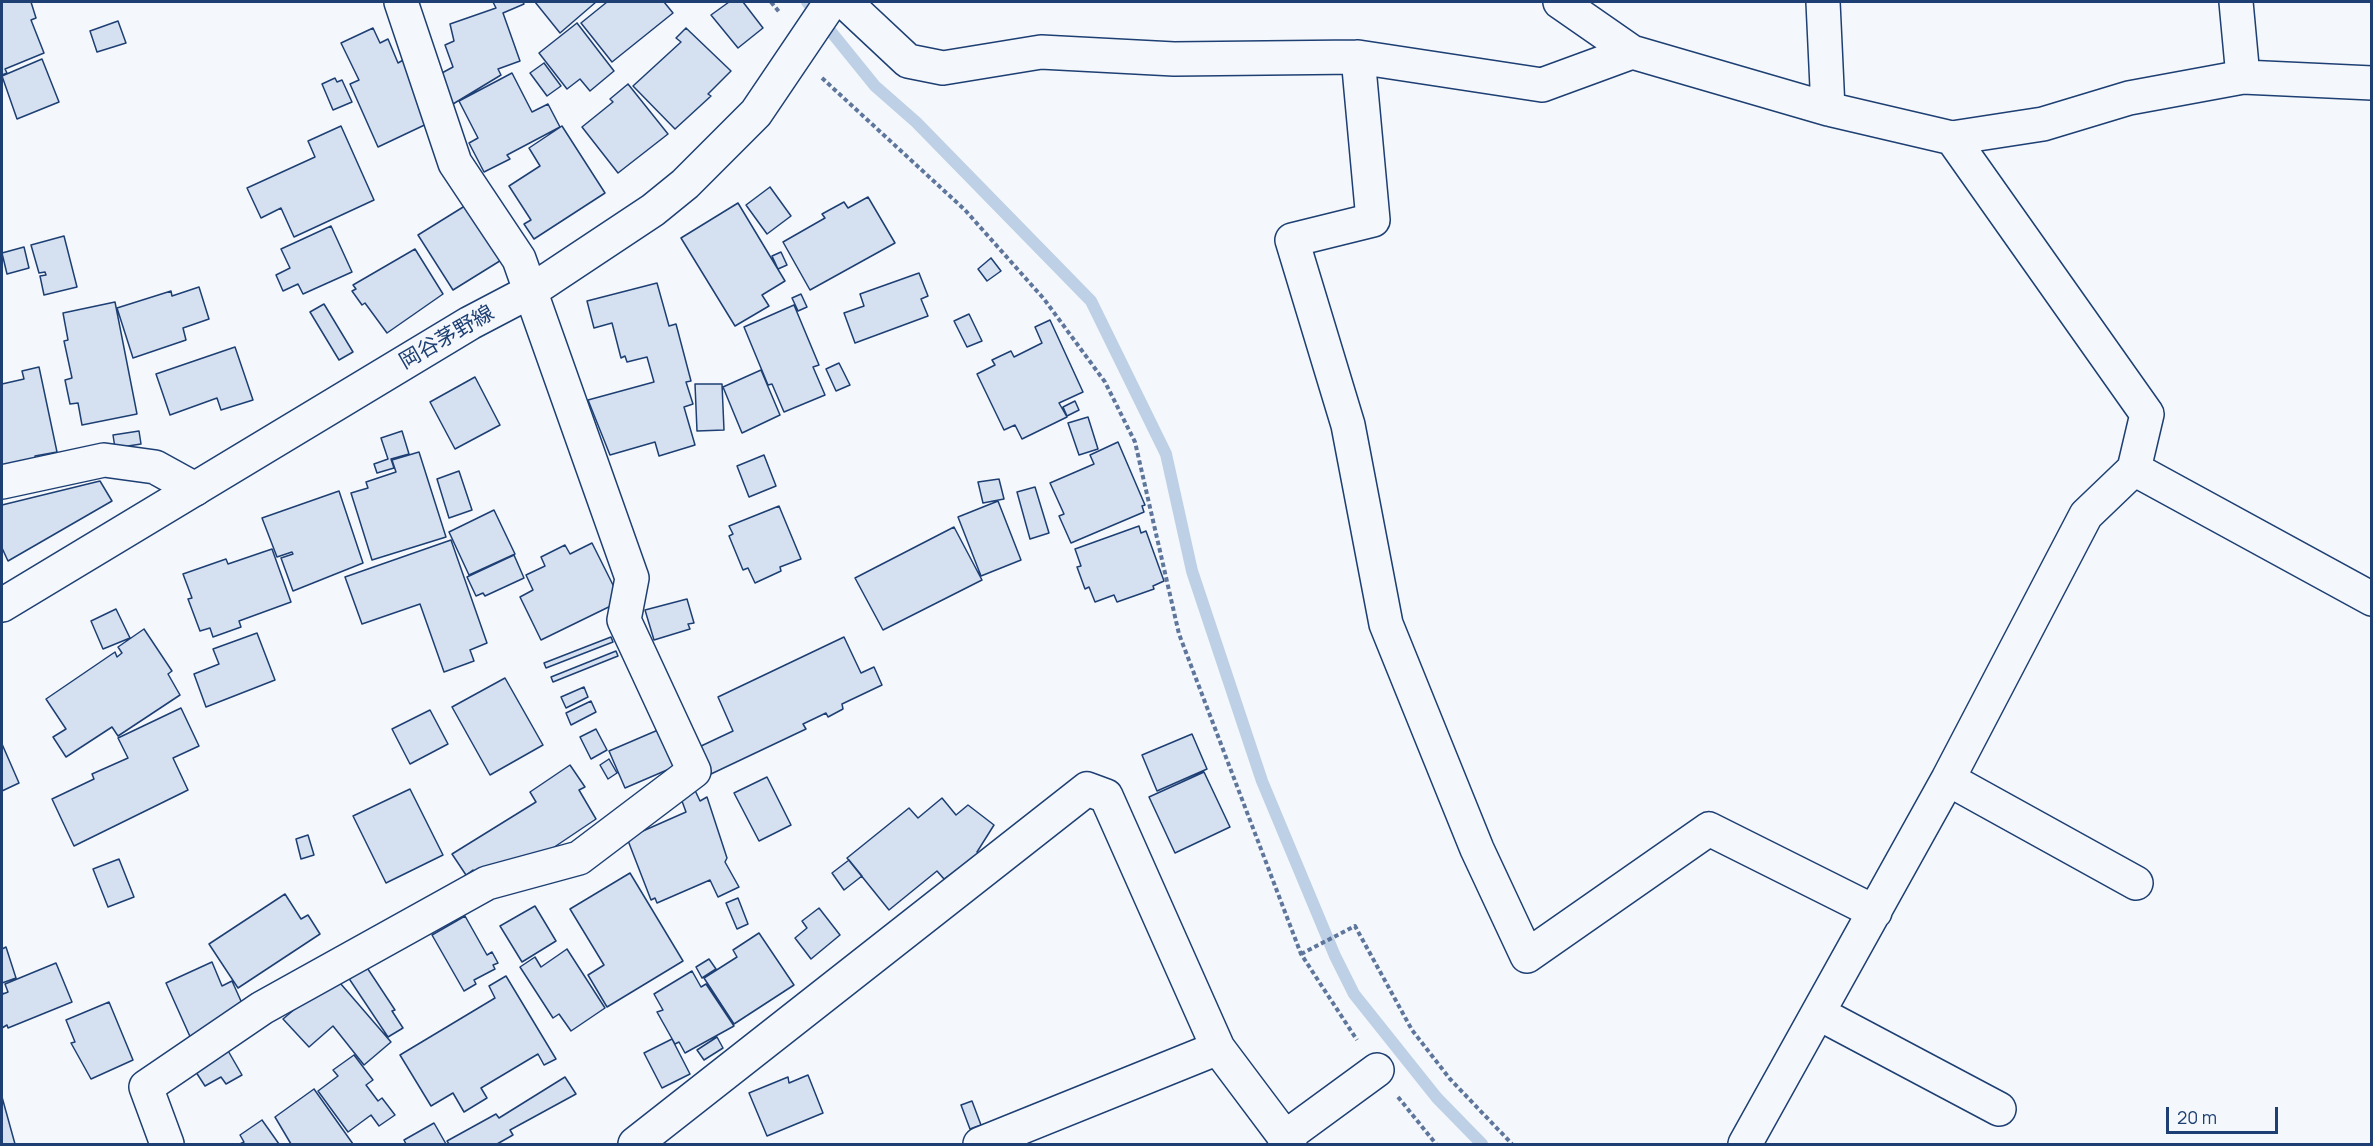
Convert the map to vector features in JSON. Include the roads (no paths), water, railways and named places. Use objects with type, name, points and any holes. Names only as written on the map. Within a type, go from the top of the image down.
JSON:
[{"type":"street","points":[[167,1144],[146,1087],[262,1008],[487,883],[579,858],[694,771],[624,620],[632,578],[519,259],[455,163],[401,2]]},
{"type":"street","points":[[835,2],[908,61],[943,68],[1041,52],[1174,59],[1358,57],[1542,85],[1632,52]]},
{"type":"street","name":"岡谷茅野線","points":[[2,605],[470,323],[531,291],[588,255],[686,184],[756,113],[835,2]]},
{"type":"street","points":[[1560,2],[1632,52],[1828,108],[1952,138],[2043,124],[2129,98],[2243,77],[2372,83]]},
{"type":"street","points":[[1823,2],[1828,108]]},
{"type":"street","points":[[2236,2],[2243,77]]},
{"type":"street","points":[[1358,57],[1372,220],[1292,240],[1348,425],[1386,624],[1477,849],[1527,956],[1709,829],[1875,912]]},
{"type":"street","points":[[1745,1144],[1820,1014],[1948,779],[2086,515],[2134,470],[2147,414],[1952,138]]},
{"type":"street","points":[[2,482],[104,460],[155,467],[195,489]]},
{"type":"street","points":[[2134,470],[2372,599]]},
{"type":"street","points":[[1948,779],[2136,883]]},
{"type":"street","points":[[635,1144],[1087,789],[1106,796],[1218,1048],[1287,1141],[1377,1070]]},
{"type":"street","points":[[1820,1014],[1999,1109]]},
{"type":"street","points":[[980,1144],[1218,1048]]},
{"type":"waterway","points":[[807,2],[875,86],[916,122],[1091,301],[1166,454],[1192,571],[1262,781],[1335,956],[1354,994],[1437,1098],[1482,1144]]}]
